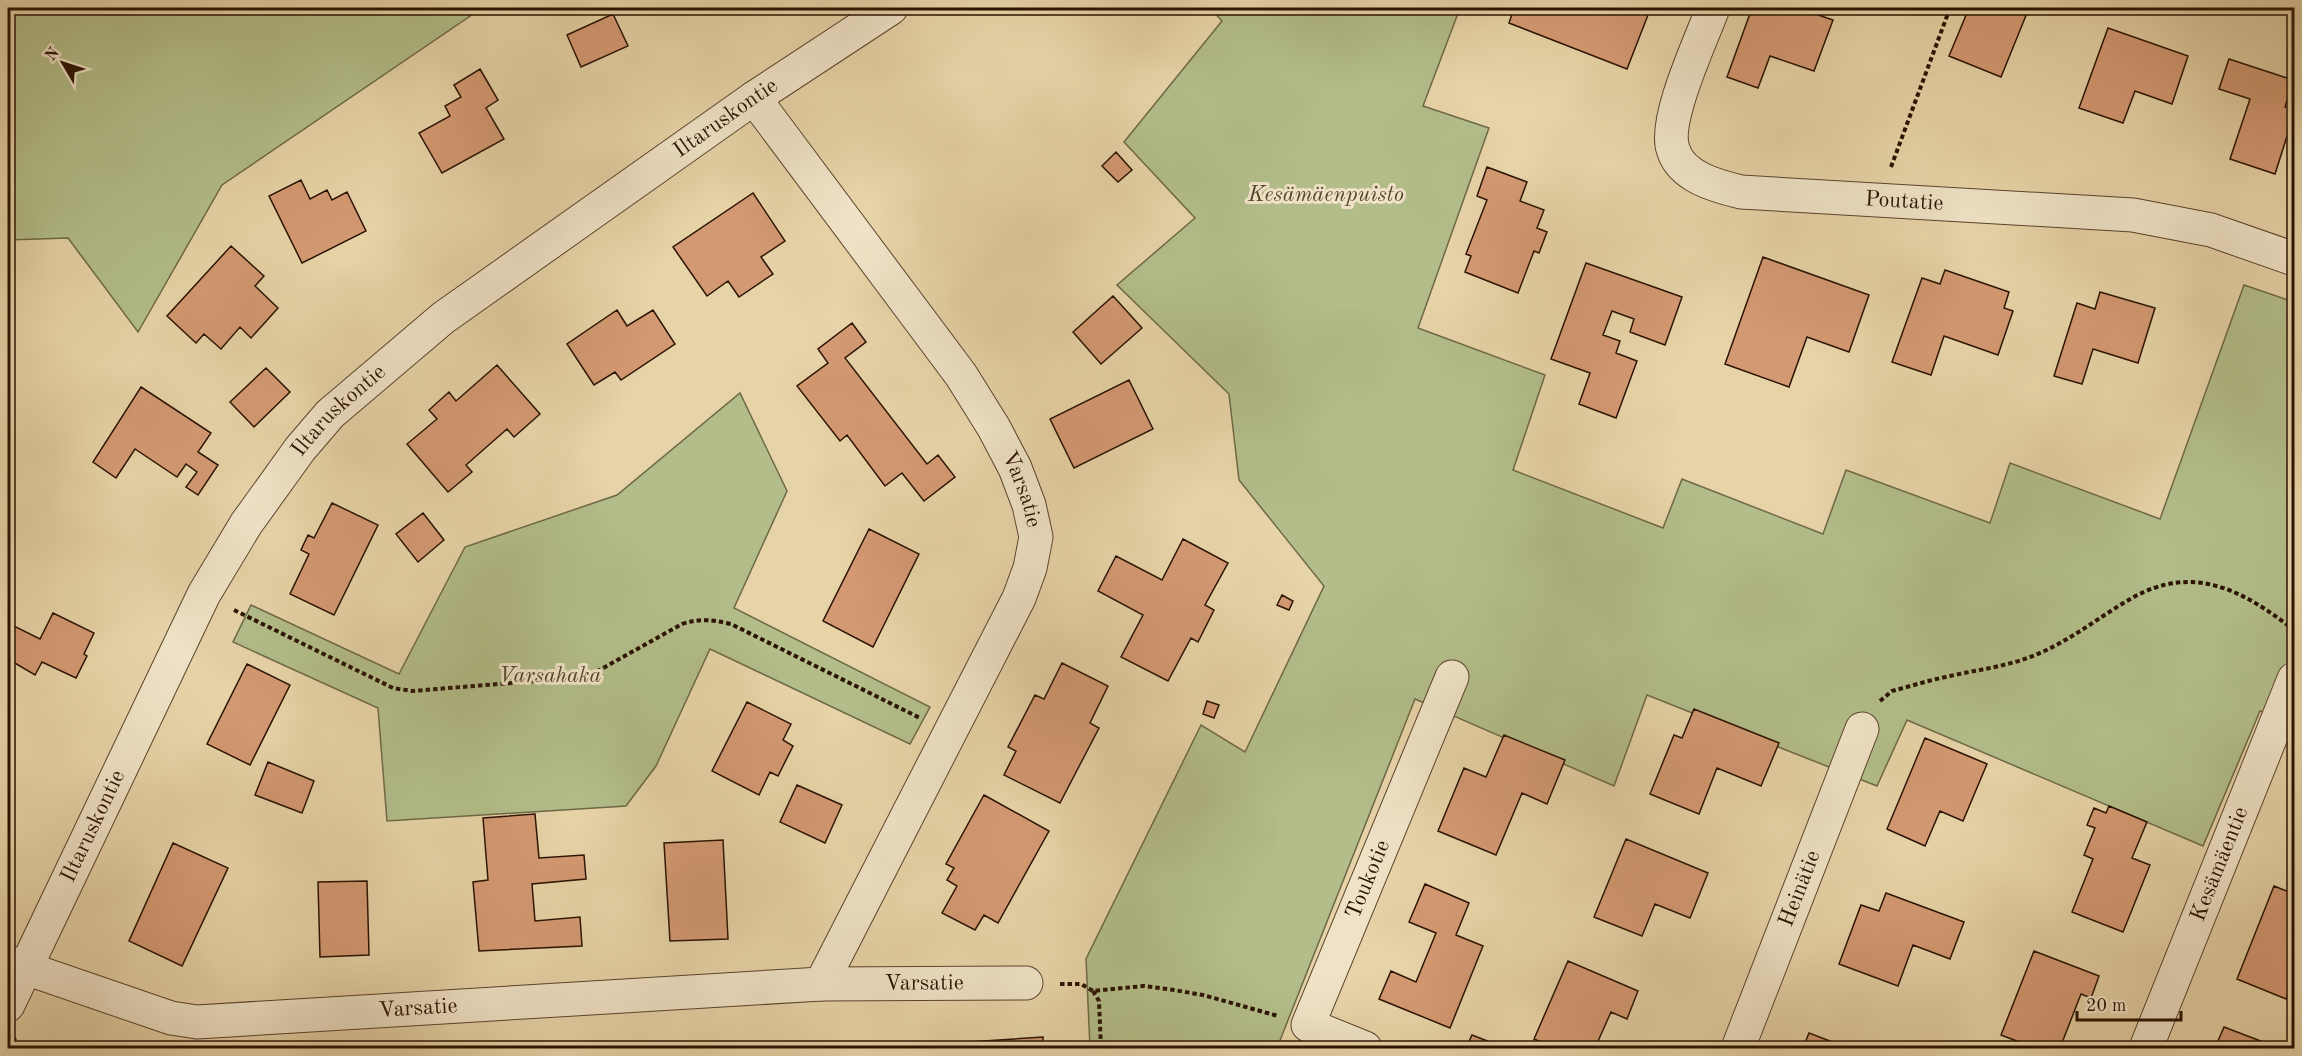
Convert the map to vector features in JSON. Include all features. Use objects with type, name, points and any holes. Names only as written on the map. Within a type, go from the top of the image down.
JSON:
[{"type":"street","name":"Iltaruskontie","points":[[14,1016],[16,965],[204,594],[253,514],[300,449],[330,414],[443,318],[754,98],[891,8]]},
{"type":"street","name":"Poutatie","points":[[1713,8],[1676,107],[1671,131],[1672,150],[1684,167],[1701,179],[1741,192],[2133,215],[2211,230],[2295,259]]},
{"type":"street","name":"Varsatie","points":[[754,98],[961,375],[994,428],[1015,468],[1029,505],[1036,537],[1030,568],[1019,598],[948,732],[821,984]]},
{"type":"street","name":"Toukotie","points":[[1308,1025],[1452,677]]},
{"type":"street","name":"Kesämäentie","points":[[2146,1048],[2295,680]]},
{"type":"street","name":"Heinätie","points":[[1738,1048],[1862,729]]},
{"type":"street","name":"Varsatie","points":[[16,965],[171,1018],[197,1022],[821,984],[1026,983]]},
{"type":"street","points":[[1308,1025],[1365,1048]]},
{"type":"path","points":[[1879,200],[1950,8]]},
{"type":"path","points":[[1862,729],[1874,706],[1892,691],[2011,664],[2044,652],[2133,597],[2157,586],[2191,581],[2223,588],[2248,597],[2295,630]]},
{"type":"path","points":[[204,594],[373,681],[412,691],[573,678],[603,668],[682,624],[697,619],[713,620],[731,624],[948,732]]},
{"type":"path","points":[[1026,983],[1082,984],[1093,991],[1099,1001],[1101,1048]]},
{"type":"path","points":[[1093,991],[1144,986],[1174,990],[1203,995],[1308,1025]]},
{"type":"path","points":[[10,1048],[14,1016]]},
{"type":"green space","points":[[8,8],[482,8],[222,185],[138,332],[68,238],[8,240]]},
{"type":"green space","name":"Kesämäenpuisto","points":[[1214,8],[1460,8],[1423,106],[1489,128],[1418,328],[1545,375],[1513,470],[1663,528],[1682,479],[1823,534],[1846,470],[1990,523],[2010,463],[2160,519],[2244,285],[2294,302],[2294,724],[2260,711],[2203,846],[1907,720],[1877,786],[1647,695],[1614,786],[1415,699],[1277,1048],[1090,1048],[1086,959],[1201,725],[1245,752],[1324,586],[1239,480],[1229,394],[1117,285],[1195,218],[1124,142],[1222,21],[1212,10]]},
{"type":"green space","name":"Varsahaka","points":[[740,393],[787,491],[734,608],[930,707],[910,744],[710,649],[656,766],[626,806],[387,821],[378,708],[233,642],[251,605],[399,674],[465,547],[617,495]]},
{"type":"building","points":[[1514,8],[1628,8],[1648,15],[1627,69],[1509,23]]},
{"type":"building","points":[[1752,8],[1798,8],[1833,20],[1814,71],[1770,56],[1758,88],[1727,77]]},
{"type":"building","points":[[1969,8],[2013,8],[2027,13],[2001,77],[1949,56]]},
{"type":"building","points":[[613,14],[628,46],[581,67],[567,35]]},
{"type":"building","points":[[2108,28],[2188,56],[2172,104],[2135,91],[2123,123],[2079,108]]},
{"type":"building","points":[[2229,59],[2293,80],[2285,107],[2294,110],[2294,114],[2275,174],[2230,159],[2250,99],[2219,89]]},
{"type":"building","points":[[480,69],[498,100],[486,108],[504,139],[442,173],[419,133],[450,116],[445,106],[461,97],[454,85]]},
{"type":"building","points":[[1116,152],[1132,170],[1118,182],[1102,166]]},
{"type":"building","points":[[1487,167],[1527,182],[1520,201],[1544,210],[1537,228],[1547,232],[1539,253],[1534,251],[1518,293],[1465,272],[1471,256],[1466,254],[1487,200],[1477,196]]},
{"type":"building","points":[[301,180],[310,199],[327,190],[332,200],[347,192],[366,231],[302,263],[269,196]]},
{"type":"building","points":[[753,193],[785,241],[761,257],[773,274],[739,297],[728,281],[707,296],[673,247]]},
{"type":"building","points":[[231,246],[264,276],[255,286],[278,308],[251,338],[240,327],[221,349],[204,334],[196,343],[167,316]]},
{"type":"building","points":[[1763,257],[1869,295],[1849,352],[1807,337],[1789,387],[1725,364]]},
{"type":"building","points":[[1586,263],[1682,297],[1665,345],[1630,332],[1634,319],[1612,311],[1603,335],[1620,341],[1616,353],[1637,361],[1616,418],[1579,404],[1590,373],[1551,359]]},
{"type":"building","points":[[1945,270],[2009,292],[2004,308],[2013,311],[1998,355],[1944,336],[1931,375],[1892,362],[1922,278],[1940,284]]},
{"type":"building","points":[[2100,292],[2155,308],[2138,363],[2093,349],[2082,384],[2054,376],[2077,303],[2095,309]]},
{"type":"building","points":[[1113,296],[1142,328],[1101,364],[1073,332]]},
{"type":"building","points":[[617,310],[627,326],[653,310],[675,344],[621,380],[615,372],[594,385],[567,344]]},
{"type":"building","points":[[852,323],[866,342],[845,358],[927,464],[938,455],[955,477],[924,501],[902,473],[885,486],[847,435],[840,441],[797,386],[828,363],[818,349]]},
{"type":"building","points":[[497,365],[540,414],[514,437],[507,429],[466,465],[472,472],[448,492],[407,444],[437,419],[429,410],[449,392],[456,401]]},
{"type":"building","points":[[266,368],[290,392],[254,427],[230,402]]},
{"type":"building","points":[[1129,380],[1153,429],[1074,468],[1050,419]]},
{"type":"building","points":[[141,387],[211,433],[198,452],[218,465],[198,495],[186,487],[197,472],[186,464],[177,477],[135,449],[116,478],[93,462]]},
{"type":"building","points":[[332,503],[378,525],[334,615],[290,594],[309,554],[301,550],[308,535],[314,538]]},
{"type":"building","points":[[423,513],[444,540],[418,562],[396,534]]},
{"type":"building","points":[[869,529],[919,554],[873,647],[823,621]]},
{"type":"building","points":[[1183,539],[1228,563],[1205,605],[1214,610],[1198,642],[1191,638],[1168,681],[1121,657],[1143,615],[1098,591],[1116,556],[1162,580]]},
{"type":"building","points":[[1282,595],[1293,601],[1289,610],[1277,605]]},
{"type":"building","points":[[53,613],[94,633],[84,654],[87,656],[76,678],[42,662],[35,675],[8,659],[8,634],[12,625],[40,639]]},
{"type":"building","points":[[1062,663],[1108,686],[1090,723],[1099,728],[1060,803],[1004,775],[1016,751],[1008,747],[1035,695],[1044,699]]},
{"type":"building","points":[[247,664],[290,685],[250,765],[207,744]]},
{"type":"building","points":[[1207,701],[1219,705],[1214,718],[1203,714]]},
{"type":"building","points":[[747,702],[791,724],[783,740],[793,746],[778,776],[770,772],[759,795],[712,771]]},
{"type":"building","points":[[1694,709],[1779,743],[1761,786],[1717,768],[1699,814],[1650,794],[1674,735],[1682,738]]},
{"type":"building","points":[[1504,735],[1565,760],[1547,804],[1522,793],[1496,855],[1438,831],[1464,768],[1486,777]]},
{"type":"building","points":[[1925,738],[1987,764],[1963,821],[1940,811],[1925,846],[1887,829]]},
{"type":"building","points":[[268,762],[314,781],[302,813],[255,795]]},
{"type":"building","points":[[797,785],[842,805],[825,843],[780,822]]},
{"type":"building","points":[[984,795],[1049,831],[998,923],[984,915],[975,930],[942,913],[957,886],[947,880],[954,868],[946,864]]},
{"type":"building","points":[[2109,806],[2147,822],[2132,858],[2150,865],[2123,932],[2072,912],[2093,859],[2084,855],[2095,828],[2087,825],[2094,808],[2106,813]]},
{"type":"building","points":[[535,814],[539,858],[584,855],[586,879],[532,884],[535,921],[580,917],[582,946],[479,951],[473,882],[488,880],[483,818]]},
{"type":"building","points":[[1626,839],[1708,873],[1690,918],[1655,904],[1642,936],[1594,917]]},
{"type":"building","points":[[723,840],[728,939],[670,941],[664,843]]},
{"type":"building","points":[[173,843],[228,868],[182,966],[129,941]]},
{"type":"building","points":[[367,881],[369,955],[320,957],[318,882]]},
{"type":"building","points":[[1425,884],[1469,903],[1456,935],[1483,946],[1450,1028],[1379,999],[1391,971],[1416,982],[1436,933],[1409,922]]},
{"type":"building","points":[[2274,886],[2294,894],[2294,977],[2286,999],[2237,979]]},
{"type":"building","points":[[1886,893],[1964,922],[1950,959],[1913,945],[1898,986],[1839,964],[1861,905],[1879,911]]},
{"type":"building","points":[[2034,951],[2099,976],[2091,998],[2081,994],[2060,1048],[2035,1048],[2001,1035]]},
{"type":"building","points":[[1568,961],[1638,991],[1627,1019],[1611,1012],[1595,1048],[1555,1048],[1534,1039]]},
{"type":"building","points":[[2224,1027],[2279,1048],[2215,1048]]},
{"type":"building","points":[[1809,1033],[1848,1048],[1803,1048]]},
{"type":"building","points":[[1472,1035],[1495,1044],[1493,1048],[1466,1048]]},
{"type":"building","points":[[1043,1037],[1043,1045],[1070,1043],[1071,1048],[969,1048],[969,1042]]}]
